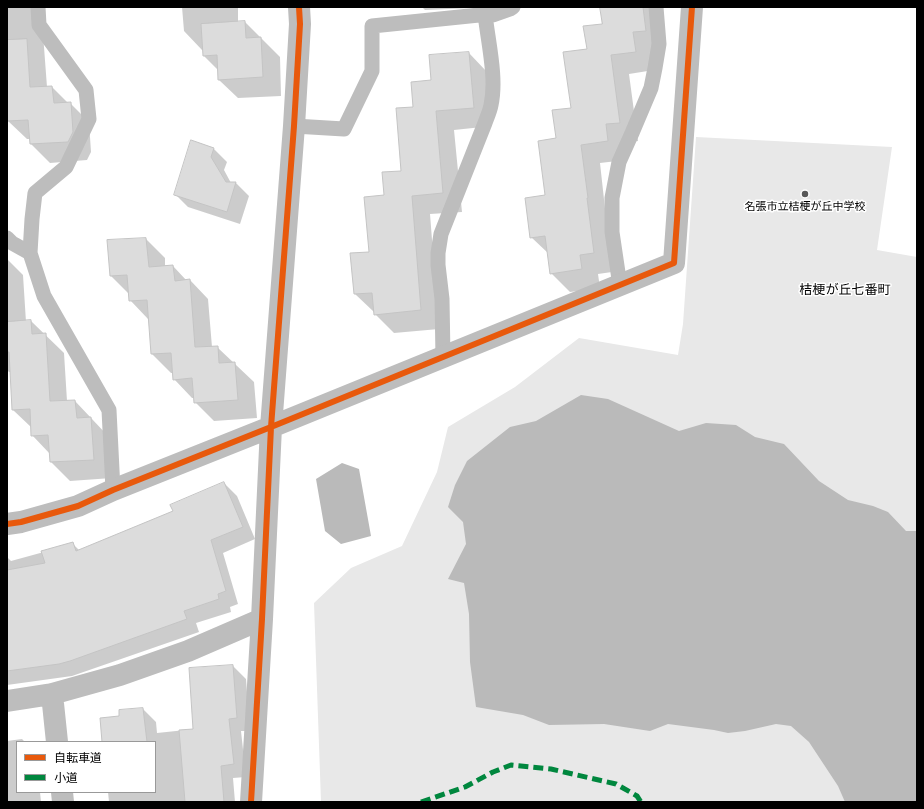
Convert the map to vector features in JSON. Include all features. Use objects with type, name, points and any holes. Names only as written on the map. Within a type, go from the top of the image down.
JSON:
[{"type":"street","points":[[251,802],[262,619],[271,427],[294,126],[300,24],[299,7]]},
{"type":"street","points":[[7,524],[21,522],[78,506],[113,490],[674,263],[692,7]]},
{"type":"street","points":[[7,701],[52,694],[120,675],[188,651],[262,619]]},
{"type":"street","points":[[52,694],[57,741]]},
{"type":"lane","points":[[38,7],[39,25],[86,90],[89,119],[66,167],[35,193],[30,253],[44,296],[108,410],[113,490]]},
{"type":"lane","points":[[294,126],[344,129],[372,71],[372,26],[481,12],[494,15],[513,7]]},
{"type":"lane","points":[[620,286],[612,232],[612,198],[619,162],[651,88],[659,44],[656,7]]},
{"type":"lane","points":[[443,357],[442,299],[438,265],[441,234],[491,106],[493,87],[492,69],[481,12]]},
{"type":"lane","points":[[7,238],[12,243],[30,253]]},
{"type":"shaded area","points":[[696,137],[892,147],[877,250],[917,257],[917,802],[321,802],[314,603],[351,568],[402,546],[437,472],[448,427],[515,387],[579,338],[678,355],[683,324]]},
{"type":"shaded area","points":[[581,395],[608,399],[679,431],[706,423],[736,425],[755,437],[784,444],[819,481],[848,500],[873,506],[888,512],[906,531],[917,531],[917,802],[845,802],[838,786],[809,742],[791,726],[776,724],[728,733],[668,724],[650,731],[604,724],[549,725],[523,715],[476,707],[470,662],[469,614],[464,583],[448,579],[466,544],[463,522],[448,507],[455,485],[467,461],[510,427],[536,421]]},
{"type":"shaded area","points":[[342,463],[359,469],[371,536],[341,544],[325,531],[316,479]]},
{"type":"building","points":[[600,7],[643,7],[646,31],[633,32],[636,52],[611,55],[620,123],[606,124],[608,141],[581,145],[594,253],[580,255],[582,269],[550,274],[545,236],[530,238],[525,198],[545,195],[538,141],[556,138],[552,110],[571,108],[563,52],[587,49],[583,26],[602,24]]},
{"type":"building","points":[[245,21],[246,38],[261,37],[263,77],[218,80],[217,55],[203,56],[201,24]]},
{"type":"building","points":[[27,39],[30,87],[52,86],[54,103],[71,102],[73,132],[68,142],[30,144],[28,120],[7,121],[7,40]]},
{"type":"building","points":[[469,52],[474,108],[436,111],[443,193],[412,196],[421,310],[374,315],[372,293],[354,294],[350,253],[369,252],[364,197],[384,195],[382,172],[401,171],[396,108],[413,107],[411,82],[431,80],[429,55]]},
{"type":"building","points":[[191,140],[214,148],[211,157],[226,182],[236,182],[227,212],[174,195]]},
{"type":"building","points":[[146,238],[149,267],[173,265],[175,281],[190,279],[195,347],[218,346],[219,363],[235,362],[238,400],[194,403],[192,378],[173,380],[171,353],[151,354],[147,300],[129,301],[127,275],[110,276],[107,240]]},
{"type":"building","points":[[31,320],[32,334],[46,333],[50,401],[75,400],[77,418],[91,417],[94,460],[50,462],[48,435],[31,436],[30,409],[12,410],[9,352],[7,352],[7,322]]},
{"type":"building","points":[[224,482],[243,527],[211,540],[226,591],[218,594],[219,599],[184,611],[187,619],[70,661],[59,664],[7,671],[7,570],[45,563],[41,551],[73,542],[76,551],[173,511],[170,505]]},
{"type":"building","points":[[233,665],[237,718],[229,719],[234,764],[221,766],[224,802],[185,802],[179,730],[193,729],[189,668]]},
{"type":"building","points":[[143,708],[147,741],[102,741],[100,718],[119,716],[119,710]]},
{"type":"marked path","points":[[421,802],[465,787],[493,772],[511,765],[551,769],[616,784],[637,796],[641,802]]},
{"type":"cycle path","points":[[251,802],[262,619],[271,427],[294,126],[300,24],[299,7]]},
{"type":"cycle path","points":[[7,524],[21,522],[78,506],[113,490],[674,263],[692,7]]},
{"type":"place","name":"名張市立桔梗が丘中学校","points":[[805,194]]},
{"type":"district","name":"桔梗が丘七番町","points":[[845,291]]}]
